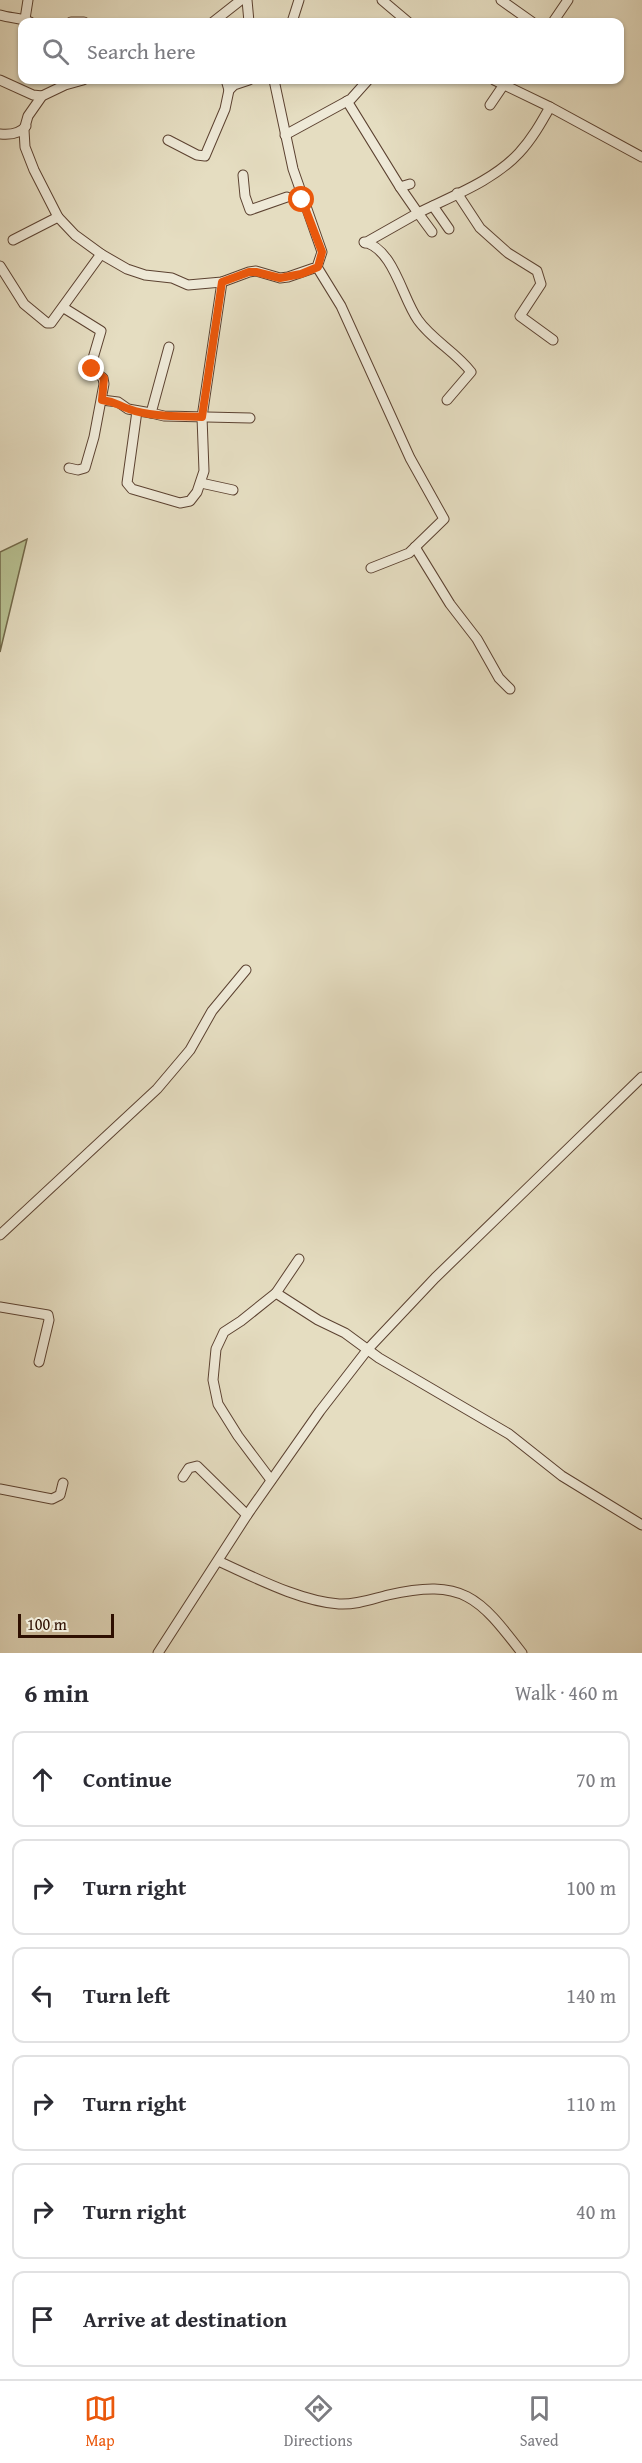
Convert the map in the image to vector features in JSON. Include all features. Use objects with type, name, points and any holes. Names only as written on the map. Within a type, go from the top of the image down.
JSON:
[{"type":"street","points":[[27,18],[28,0]]},
{"type":"street","points":[[218,18],[241,0]]},
{"type":"street","points":[[247,0],[249,18]]},
{"type":"street","points":[[293,18],[299,0]]},
{"type":"street","points":[[382,0],[403,18]]},
{"type":"street","points":[[501,0],[526,18]]},
{"type":"street","points":[[556,18],[568,0]]},
{"type":"street","points":[[0,15],[18,20]]},
{"type":"street","points":[[0,80],[33,95],[42,96]]},
{"type":"street","points":[[69,84],[42,96],[35,104],[26,126],[25,147],[58,217],[75,235],[127,269],[145,275],[171,278],[188,285],[222,282],[249,272],[280,278],[301,274],[318,267]]},
{"type":"street","points":[[168,140],[201,157],[205,156],[225,109],[227,84]]},
{"type":"street","points":[[228,90],[237,84]]},
{"type":"street","points":[[275,84],[302,200],[322,252],[318,267],[341,306],[410,458],[444,519],[441,525],[409,552],[371,568]]},
{"type":"street","points":[[285,135],[347,101],[364,84]]},
{"type":"street","points":[[490,105],[505,84]]},
{"type":"street","points":[[510,84],[642,156]]},
{"type":"street","points":[[347,101],[405,186],[418,213],[432,232]]},
{"type":"street","points":[[447,400],[471,372],[418,319],[401,284],[380,251],[364,243],[488,178],[518,154],[535,133],[550,107]]},
{"type":"street","points":[[0,134],[16,133],[26,126]]},
{"type":"street","points":[[243,175],[245,196],[250,210],[286,197]]},
{"type":"street","points":[[457,193],[480,228],[508,253],[537,271],[541,284],[520,316],[553,340]]},
{"type":"street","points":[[433,206],[449,230]]},
{"type":"street","points":[[13,240],[58,217]]},
{"type":"street","points":[[0,266],[24,304],[42,320],[51,323],[101,254]]},
{"type":"street","points":[[137,411],[126,480],[129,486],[185,503],[194,498],[201,483],[205,463],[201,435],[202,417],[222,282]]},
{"type":"street","points":[[64,308],[101,331],[92,365],[94,371],[104,378],[102,400],[85,468],[78,470],[69,468]]},
{"type":"street","points":[[151,413],[169,347]]},
{"type":"street","points":[[102,400],[118,402],[128,409],[164,416],[249,418]]},
{"type":"street","points":[[201,483],[233,490]]},
{"type":"street","points":[[415,547],[444,594],[477,639],[499,678],[510,689]]},
{"type":"street","points":[[0,1234],[157,1089],[187,1055],[212,1011],[246,970]]},
{"type":"street","points":[[158,1653],[271,1480],[368,1349],[435,1278],[642,1077]]},
{"type":"street","points":[[271,1480],[225,1418],[215,1394],[213,1380],[216,1349],[220,1337],[228,1329],[276,1293],[299,1259]]},
{"type":"street","points":[[276,1293],[509,1434],[562,1476],[642,1525]]},
{"type":"street","points":[[0,1307],[48,1315],[49,1320],[39,1362]]},
{"type":"street","points":[[183,1476],[189,1468],[197,1466],[247,1515]]},
{"type":"street","points":[[0,1489],[52,1499],[60,1496],[63,1483]]},
{"type":"street","points":[[218,1561],[288,1590],[340,1604],[361,1602],[416,1590],[440,1589],[459,1593],[476,1599],[495,1618],[522,1653]]},
{"type":"green space","points":[[27,539],[0,652],[0,552]]},
{"type":"route","points":[[92,369],[104,378],[102,400],[118,402],[128,409],[164,416],[202,417],[222,282],[249,272],[280,278],[301,274],[318,267],[322,252],[302,200]]}]
